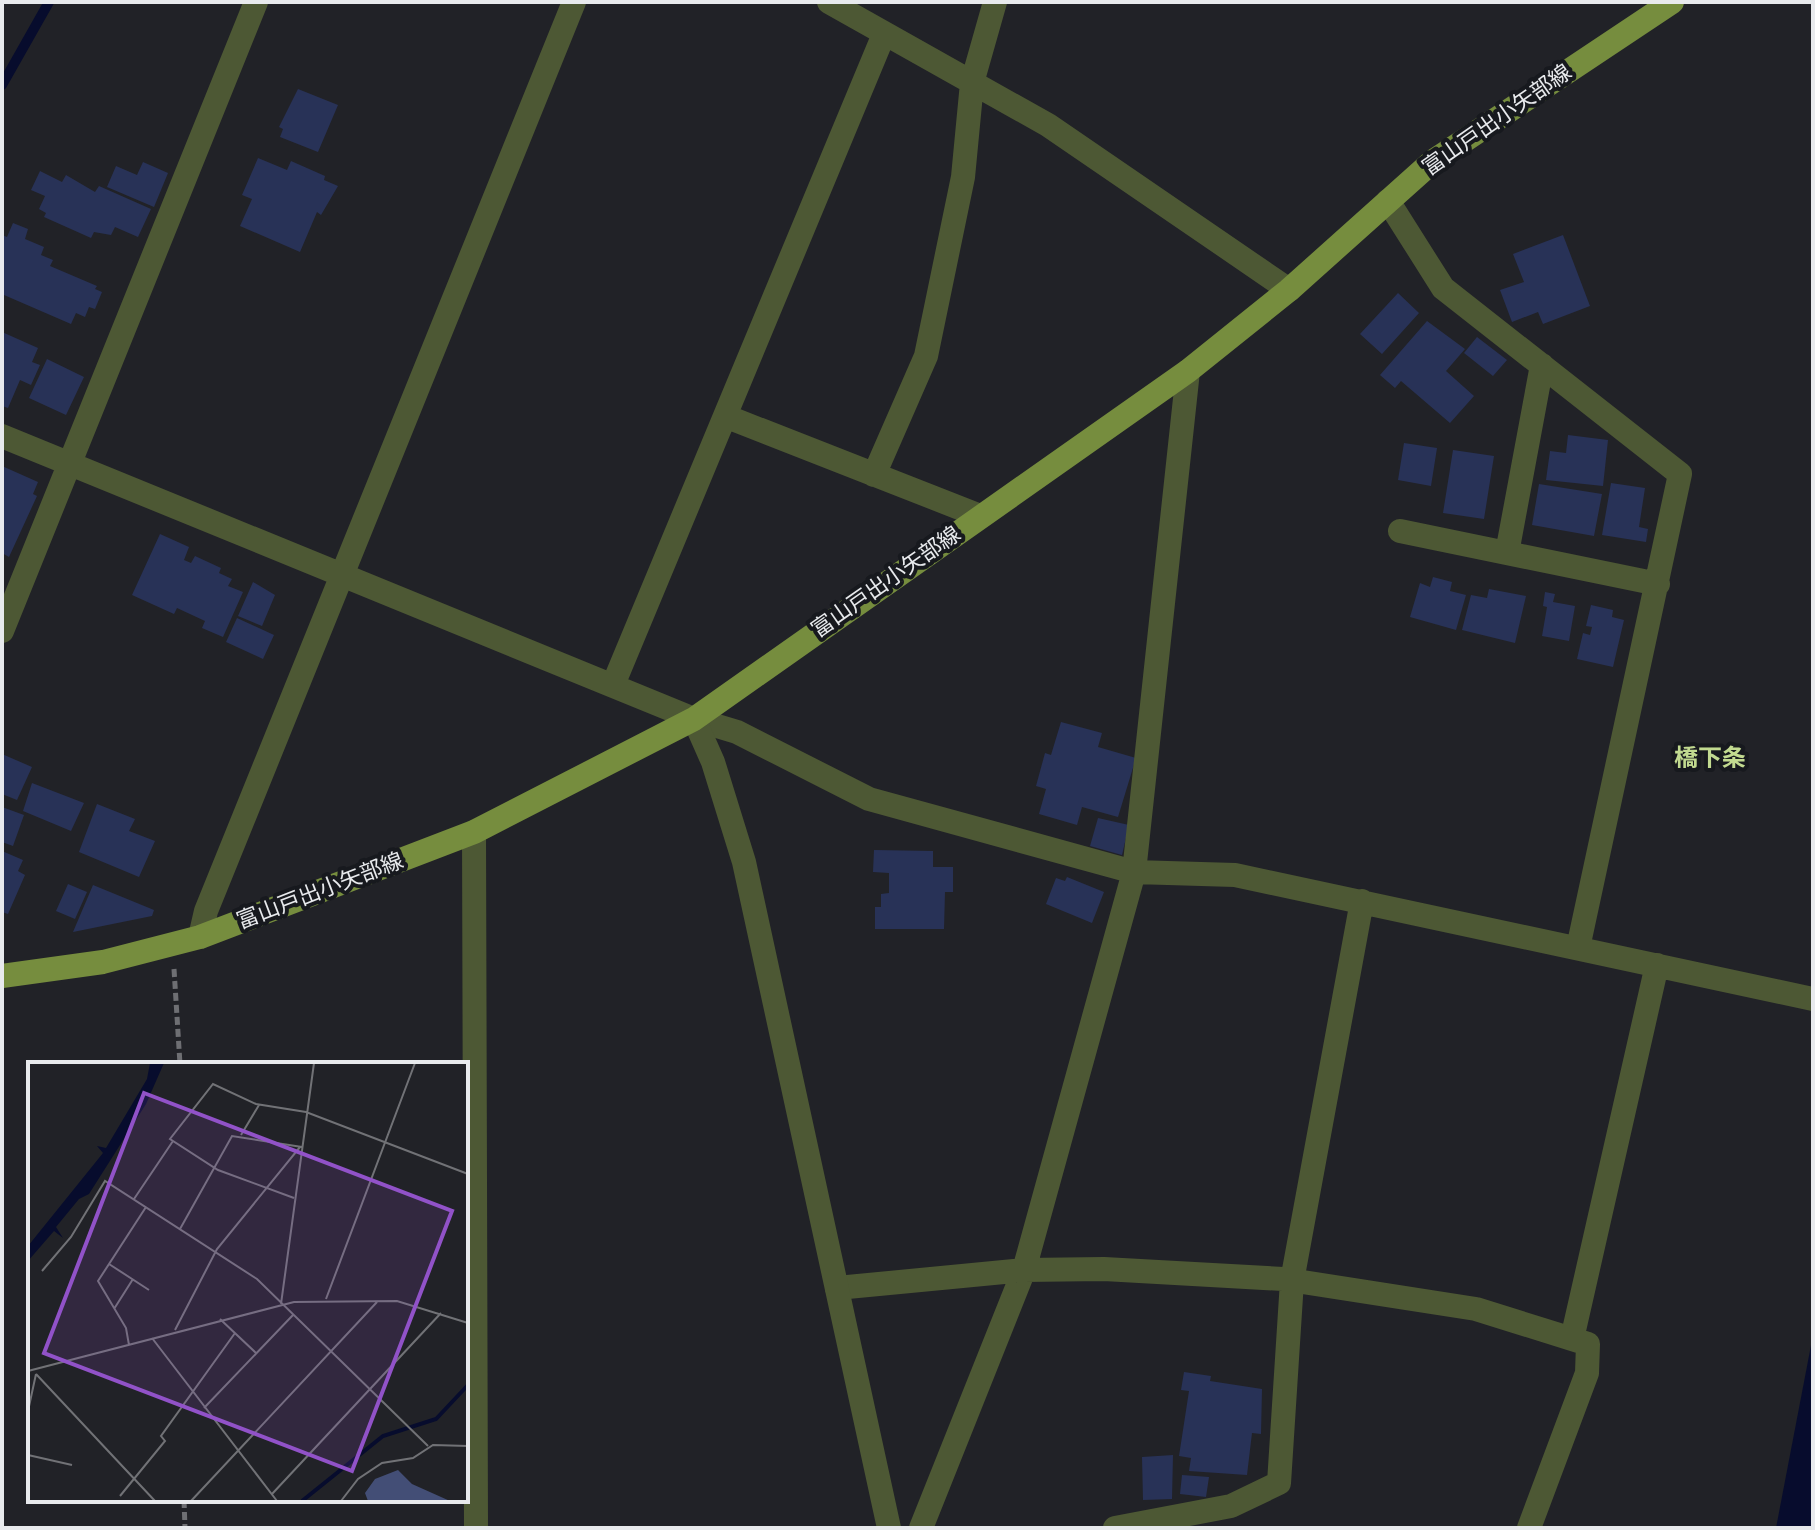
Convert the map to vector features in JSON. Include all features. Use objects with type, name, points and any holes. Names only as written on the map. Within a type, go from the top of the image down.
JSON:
[{"type":"main road","name":"富山戸出小矢部線","points":[[2,976],[103,962],[200,937],[474,832],[694,719],[1188,371],[1289,290],[1432,162],[1672,2]]},
{"type":"street","points":[[2,631],[256,2]]},
{"type":"street","points":[[200,937],[206,911],[574,2]]},
{"type":"street","points":[[829,2],[1048,125],[1289,290]]},
{"type":"street","points":[[874,475],[926,356],[963,177],[972,83],[995,2]]},
{"type":"street","points":[[613,685],[884,34]]},
{"type":"street","points":[[1388,201],[1443,288],[1680,474],[1578,948]]},
{"type":"street","points":[[1507,553],[1542,365]]},
{"type":"street","points":[[921,1528],[1024,1270],[1134,872],[1188,371]]},
{"type":"street","points":[[725,416],[980,516]]},
{"type":"street","points":[[2,436],[694,719],[737,732],[869,799],[1134,872],[1235,875],[1813,999]]},
{"type":"street","points":[[1400,531],[1658,584]]},
{"type":"street","points":[[694,719],[713,762],[744,862],[889,1528]]},
{"type":"street","points":[[474,832],[476,1528]]},
{"type":"street","points":[[1115,1528],[1231,1517],[1279,1483],[1292,1281],[1362,901]]},
{"type":"street","points":[[1572,1339],[1657,965]]},
{"type":"street","points":[[837,1288],[1024,1270],[1104,1269],[1292,1281],[1476,1309],[1588,1344],[1587,1373],[1529,1528]]},
{"type":"path","points":[[171,944],[180,1016],[180,1062]]},
{"type":"path","points":[[184,1502],[185,1528]]},
{"type":"water","points":[[1813,1335],[1813,1528],[1776,1528]]},
{"type":"building","points":[[298,89],[338,105],[318,152],[280,137],[283,129],[279,127]]},
{"type":"building","points":[[258,158],[287,170],[291,161],[325,176],[324,180],[338,186],[321,215],[317,212],[300,252],[240,226],[252,199],[242,195]]},
{"type":"building","points":[[143,162],[168,173],[154,207],[107,187],[116,166],[137,175]]},
{"type":"building","points":[[40,171],[62,182],[66,175],[95,192],[99,186],[151,209],[138,237],[115,227],[111,235],[94,232],[91,238],[44,217],[46,213],[39,209],[45,196],[31,190]]},
{"type":"building","points":[[13,223],[28,229],[25,239],[44,247],[41,255],[53,260],[50,266],[97,286],[95,289],[102,292],[95,309],[89,307],[85,317],[76,313],[71,324],[4,295],[2,235],[7,237]]},
{"type":"building","points":[[1563,235],[1590,306],[1543,324],[1538,312],[1512,322],[1500,290],[1524,282],[1513,254]]},
{"type":"building","points":[[1398,293],[1419,313],[1382,354],[1360,334]]},
{"type":"building","points":[[1427,321],[1465,349],[1446,371],[1474,396],[1450,423],[1401,381],[1395,388],[1380,375]]},
{"type":"building","points":[[2,332],[38,348],[32,362],[40,365],[31,385],[20,380],[8,408],[2,406]]},
{"type":"building","points":[[1477,337],[1507,360],[1493,376],[1464,353]]},
{"type":"building","points":[[47,359],[84,377],[66,415],[29,398]]},
{"type":"building","points":[[1568,435],[1608,440],[1603,486],[1546,480],[1550,451],[1566,453]]},
{"type":"building","points":[[1404,443],[1437,448],[1431,486],[1398,480]]},
{"type":"building","points":[[1453,450],[1494,456],[1484,519],[1443,513]]},
{"type":"building","points":[[2,466],[38,482],[33,494],[37,496],[9,557],[2,553]]},
{"type":"building","points":[[1611,483],[1645,488],[1639,527],[1648,529],[1646,542],[1602,535]]},
{"type":"building","points":[[1539,484],[1602,494],[1594,536],[1532,525]]},
{"type":"building","points":[[160,534],[189,547],[184,560],[191,563],[195,556],[221,568],[219,573],[232,579],[228,586],[243,592],[223,637],[202,628],[205,621],[177,608],[174,614],[132,595]]},
{"type":"building","points":[[1433,577],[1452,582],[1450,591],[1466,595],[1456,630],[1410,617],[1420,583],[1430,587]]},
{"type":"building","points":[[253,582],[275,595],[262,626],[238,616]]},
{"type":"building","points":[[1489,589],[1526,596],[1515,643],[1462,630],[1471,595],[1487,598]]},
{"type":"building","points":[[1545,592],[1555,594],[1553,602],[1575,606],[1569,641],[1542,636],[1547,607],[1543,606]]},
{"type":"building","points":[[1591,605],[1613,610],[1612,617],[1624,620],[1613,667],[1577,659],[1583,633],[1590,635],[1592,627],[1586,626]]},
{"type":"building","points":[[237,618],[274,635],[263,659],[226,642]]},
{"type":"building","points":[[1061,722],[1102,733],[1098,747],[1136,758],[1118,817],[1082,807],[1077,825],[1039,814],[1046,789],[1036,786],[1045,753],[1051,755]]},
{"type":"building","points":[[2,754],[32,767],[17,800],[2,794]]},
{"type":"building","points":[[32,783],[84,803],[71,831],[23,811]]},
{"type":"building","points":[[97,804],[135,819],[129,831],[155,841],[139,877],[79,852]]},
{"type":"building","points":[[2,807],[24,815],[13,846],[2,842]]},
{"type":"building","points":[[1098,818],[1129,825],[1122,855],[1090,846]]},
{"type":"building","points":[[874,850],[933,851],[933,867],[953,867],[953,892],[945,892],[944,929],[875,929],[875,907],[881,907],[881,894],[889,893],[889,873],[873,872]]},
{"type":"building","points":[[2,851],[23,860],[18,871],[25,875],[8,914],[2,912]]},
{"type":"building","points":[[1067,877],[1104,892],[1092,923],[1046,904],[1056,878],[1065,881]]},
{"type":"building","points":[[68,884],[87,892],[75,919],[56,911]]},
{"type":"building","points":[[93,885],[154,910],[152,916],[73,932]]},
{"type":"building","points":[[1184,1372],[1211,1376],[1210,1381],[1262,1389],[1261,1434],[1252,1433],[1247,1475],[1189,1471],[1191,1458],[1179,1456],[1189,1391],[1181,1390]]},
{"type":"building","points":[[1173,1455],[1172,1499],[1143,1500],[1142,1457]]},
{"type":"building","points":[[1182,1475],[1209,1477],[1206,1497],[1180,1494]]},
{"type":"waterway","points":[[2,85],[49,2]]},
{"type":"district","name":"橋下条","points":[[1710,758]]}]
